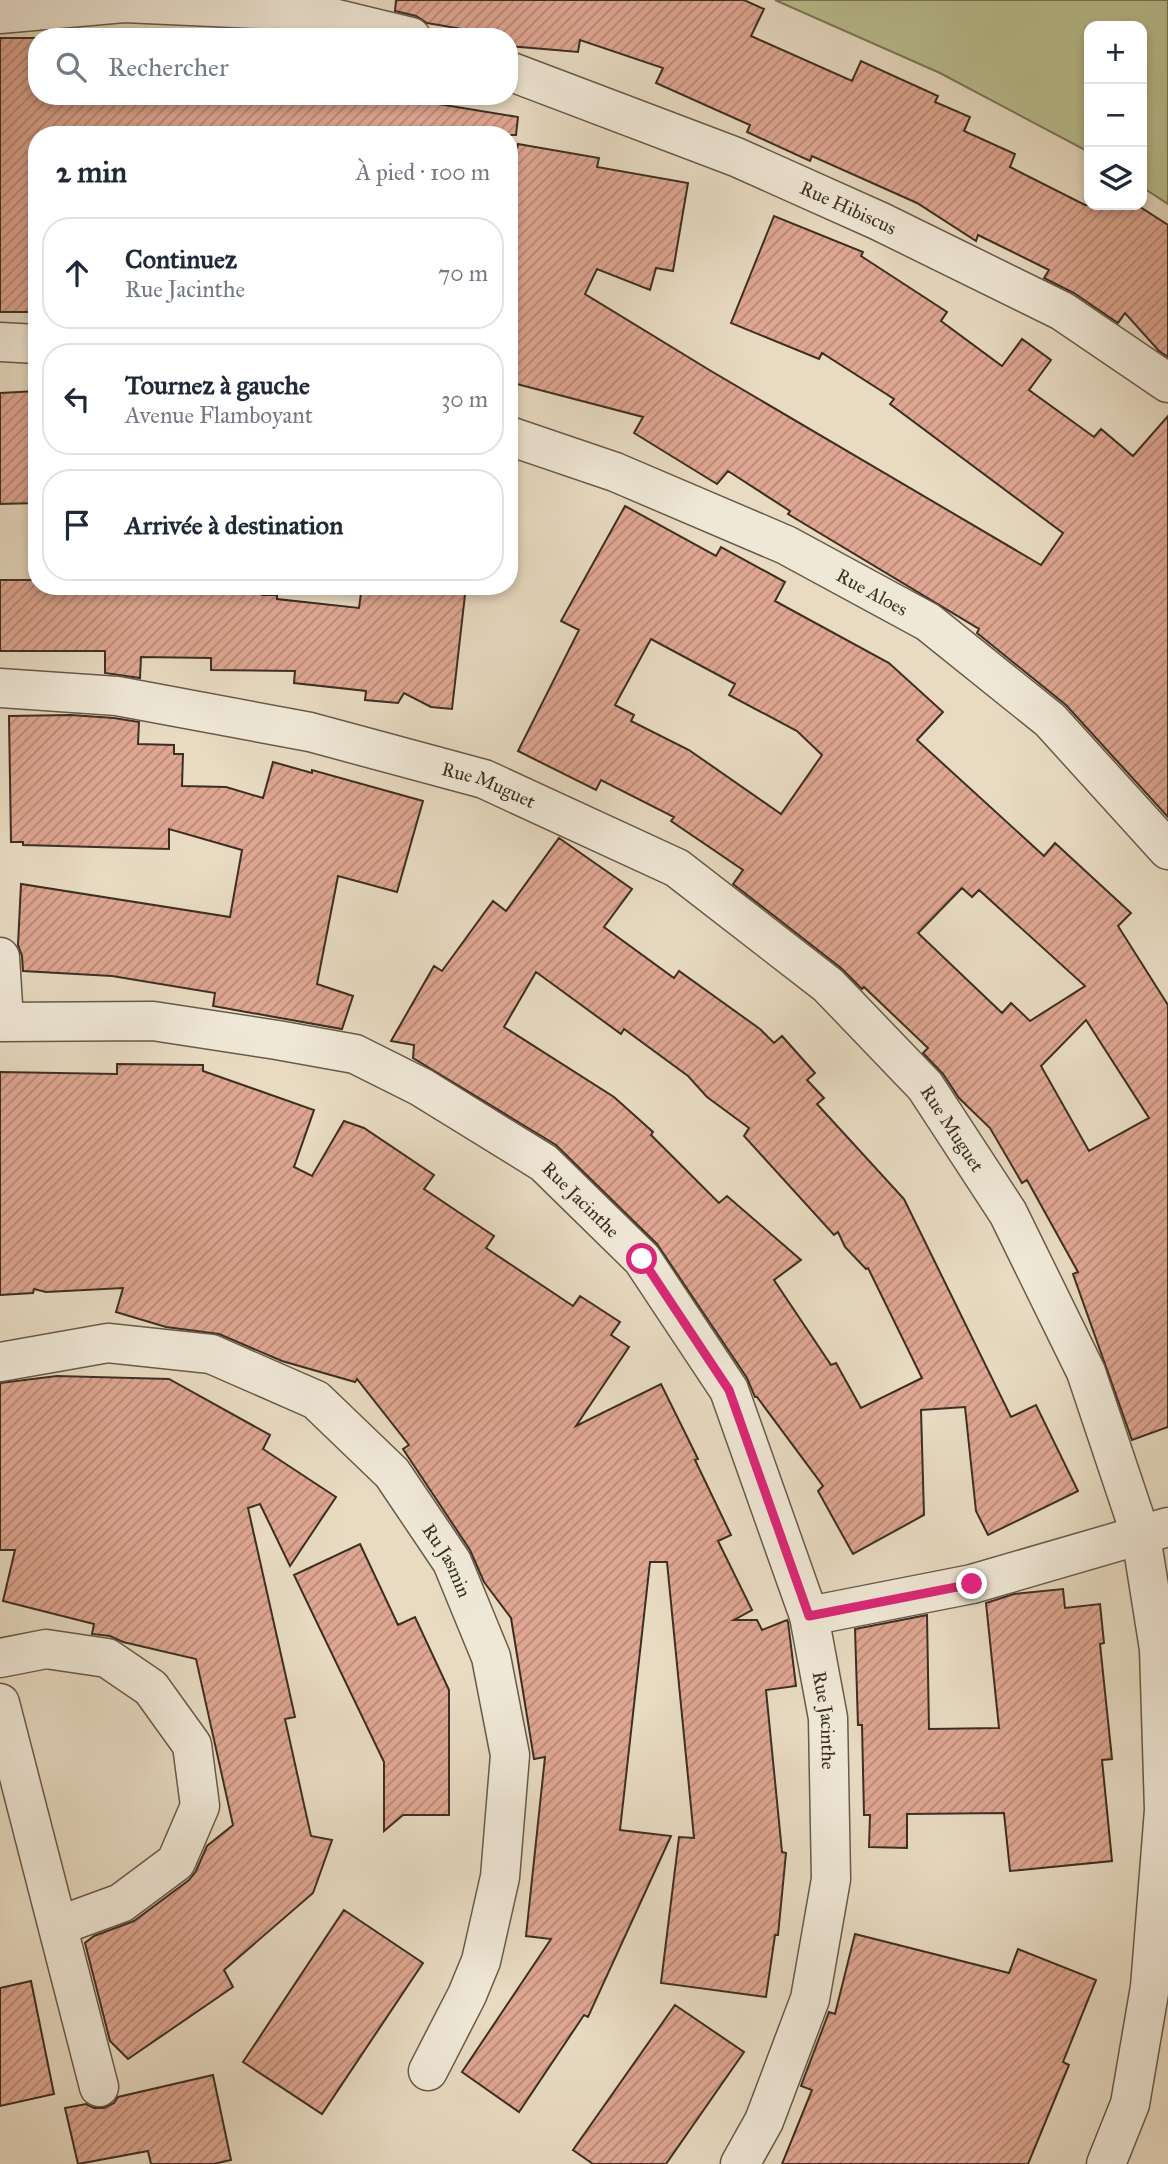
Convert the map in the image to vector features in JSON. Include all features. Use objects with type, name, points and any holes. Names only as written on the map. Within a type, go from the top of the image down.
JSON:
[{"type":"street","points":[[0,14],[124,3],[304,11],[374,28]]},
{"type":"street","name":"Rue Hibiscus","points":[[518,74],[736,156],[879,221],[1062,311],[1168,383]]},
{"type":"street","points":[[0,342],[28,344]]},
{"type":"street","name":"Rue Aloes","points":[[518,439],[615,472],[786,545],[928,622],[1050,720],[1168,850]]},
{"type":"street","name":"Rue Muguet","points":[[0,688],[117,695],[310,732],[484,779],[677,868],[828,985],[925,1086],[1008,1213],[1086,1372],[1155,1531],[1164,1810],[1150,1987],[1130,2104],[1106,2164]]},
{"type":"street","points":[[0,957],[2,1022]]},
{"type":"street","name":"Rue Jacinthe","points":[[2,1022],[153,1021],[277,1040],[355,1054],[421,1087],[544,1163],[642,1259],[729,1390],[809,1616],[828,1718],[831,1879],[810,1999],[764,2121],[740,2164]]},
{"type":"street","name":"Ru Jasmin","points":[[0,1362],[108,1343],[211,1354],[316,1400],[392,1473],[452,1562],[491,1657],[510,1755],[500,1877],[481,1961],[467,1995],[428,2071]]},
{"type":"street","points":[[809,1616],[972,1584],[1155,1531]]},
{"type":"street","points":[[0,1658],[46,1649],[107,1658],[151,1688],[192,1745],[200,1807],[176,1862],[121,1903],[58,1926]]},
{"type":"street","points":[[0,1703],[99,2087]]},
{"type":"green space","points":[[775,0],[1168,0],[1168,204],[1147,190],[1147,21],[1084,21],[1084,149],[940,73]]},
{"type":"building","points":[[396,0],[744,0],[764,9],[751,36],[852,81],[861,61],[938,96],[935,102],[970,117],[964,131],[1015,154],[1010,167],[1084,204],[1084,210],[1145,210],[1168,225],[1168,357],[1159,351],[1125,313],[1118,323],[1074,293],[1044,278],[1049,270],[978,235],[976,241],[917,203],[812,156],[810,161],[747,132],[750,125],[656,83],[663,68],[580,40],[578,52],[518,47],[518,28],[456,28],[427,23],[416,16],[395,11]]},
{"type":"building","points":[[0,38],[28,38],[28,105],[444,105],[518,117],[517,126],[28,126],[28,312],[0,312]]},
{"type":"building","points":[[518,144],[599,158],[597,167],[688,183],[673,271],[656,268],[650,290],[597,269],[585,294],[1041,565],[1063,533],[890,404],[894,399],[822,353],[819,359],[731,323],[774,216],[863,252],[861,256],[947,312],[941,321],[1002,366],[1022,339],[1051,360],[1029,390],[1094,437],[1101,429],[1133,456],[1168,416],[1168,817],[1066,705],[977,633],[979,629],[788,514],[790,511],[728,471],[717,484],[634,433],[643,417],[518,384]]},
{"type":"building","points":[[28,391],[28,503],[0,504],[0,393]]},
{"type":"building","points":[[625,506],[716,556],[721,547],[785,582],[775,601],[889,663],[943,712],[917,740],[1044,856],[1055,843],[1131,913],[1118,926],[1168,1005],[1168,1427],[1132,1440],[1073,1274],[1078,1272],[1027,1180],[1022,1183],[990,1128],[959,1098],[943,1074],[923,1053],[928,1048],[864,987],[862,989],[841,968],[733,884],[743,870],[671,821],[674,817],[601,780],[596,790],[518,751],[579,630],[561,621]],"holes":[[[651,639],[735,684],[729,695],[797,731],[822,755],[781,814],[689,750],[631,721],[634,715],[615,705]],[[962,888],[972,897],[979,890],[1085,986],[1030,1021],[1011,1003],[1002,1013],[918,933]],[[1086,1020],[1149,1118],[1089,1151],[1041,1066]]]},
{"type":"building","points":[[0,580],[28,580],[28,595],[277,595],[277,599],[359,608],[361,595],[465,595],[452,709],[431,707],[404,693],[398,703],[365,700],[366,691],[294,683],[295,671],[211,670],[211,658],[141,657],[140,678],[105,673],[105,651],[0,651]]},
{"type":"building","points":[[71,715],[139,722],[138,744],[174,745],[174,754],[183,754],[182,786],[226,787],[263,798],[273,762],[423,801],[397,892],[338,876],[317,984],[353,996],[342,1029],[213,1006],[215,993],[112,976],[23,971],[18,945],[21,884],[230,917],[242,850],[169,829],[169,849],[23,845],[23,842],[11,842],[9,716]]},
{"type":"building","points":[[559,838],[632,889],[604,927],[674,978],[679,971],[760,1029],[774,1043],[782,1036],[815,1073],[807,1080],[824,1098],[817,1104],[904,1199],[1011,1417],[1036,1405],[1078,1491],[988,1535],[976,1511],[965,1407],[921,1410],[924,1515],[853,1554],[818,1491],[823,1486],[755,1397],[747,1378],[657,1244],[556,1145],[413,1058],[414,1045],[391,1041],[434,966],[442,971],[493,901],[506,911]],"holes":[[[536,972],[621,1034],[624,1029],[688,1076],[707,1097],[749,1128],[744,1136],[834,1235],[838,1232],[845,1247],[868,1268],[922,1378],[861,1408],[836,1363],[831,1365],[774,1280],[801,1260],[727,1196],[719,1203],[651,1135],[653,1132],[614,1097],[504,1027]]]},
{"type":"building","points":[[117,1064],[203,1065],[203,1071],[314,1110],[294,1167],[312,1176],[344,1121],[364,1128],[434,1175],[424,1189],[494,1236],[486,1248],[573,1306],[580,1296],[620,1322],[611,1335],[629,1347],[576,1426],[661,1384],[731,1535],[718,1541],[752,1610],[734,1620],[757,1620],[762,1630],[787,1620],[788,1622],[796,1686],[766,1690],[782,1852],[786,1853],[778,1935],[775,1935],[766,1997],[661,1983],[679,1837],[694,1838],[667,1562],[650,1562],[620,1830],[671,1836],[588,2017],[584,2015],[519,2112],[462,2072],[551,1939],[526,1936],[545,1757],[534,1759],[511,1618],[484,1582],[470,1550],[403,1449],[409,1445],[357,1379],[355,1382],[282,1361],[219,1334],[166,1327],[116,1312],[123,1288],[46,1292],[34,1289],[33,1293],[0,1295],[0,1072],[117,1074]]},
{"type":"building","points":[[57,1376],[169,1379],[270,1435],[263,1449],[336,1497],[290,1566],[260,1504],[248,1508],[295,1717],[285,1719],[311,1836],[332,1840],[313,1893],[224,1970],[233,1987],[128,2059],[110,2041],[85,1943],[94,1936],[134,1921],[189,1880],[207,1846],[233,1825],[196,1659],[123,1642],[110,1636],[92,1634],[94,1624],[3,1601],[15,1550],[0,1550],[0,1383]]},
{"type":"building","points":[[360,1544],[398,1625],[415,1617],[449,1690],[449,1815],[403,1815],[384,1831],[384,1762],[294,1575]]},
{"type":"building","points":[[1063,1589],[1065,1608],[1100,1604],[1104,1643],[1100,1644],[1112,1759],[1102,1760],[1112,1861],[1010,1871],[1004,1813],[907,1814],[907,1848],[869,1847],[870,1815],[864,1815],[862,1725],[858,1725],[855,1629],[927,1615],[929,1729],[999,1728],[986,1603],[1014,1594]]},
{"type":"building","points":[[344,1910],[423,1963],[322,2114],[243,2062]]},
{"type":"building","points":[[855,1934],[1009,1973],[1018,1949],[1096,1980],[1063,2062],[1069,2065],[1028,2164],[782,2164],[812,2090],[801,2086],[829,2012],[835,2014]]},
{"type":"building","points":[[31,1981],[54,2094],[0,2106],[0,1988]]},
{"type":"building","points":[[675,2005],[744,2052],[666,2164],[593,2164],[573,2150]]},
{"type":"building","points":[[213,2075],[231,2160],[213,2164],[151,2164],[148,2151],[78,2164],[65,2108],[86,2104],[94,2108],[104,2108],[114,2103],[118,2097]]},
{"type":"route","points":[[642,1259],[729,1390],[809,1616],[972,1584]]}]
